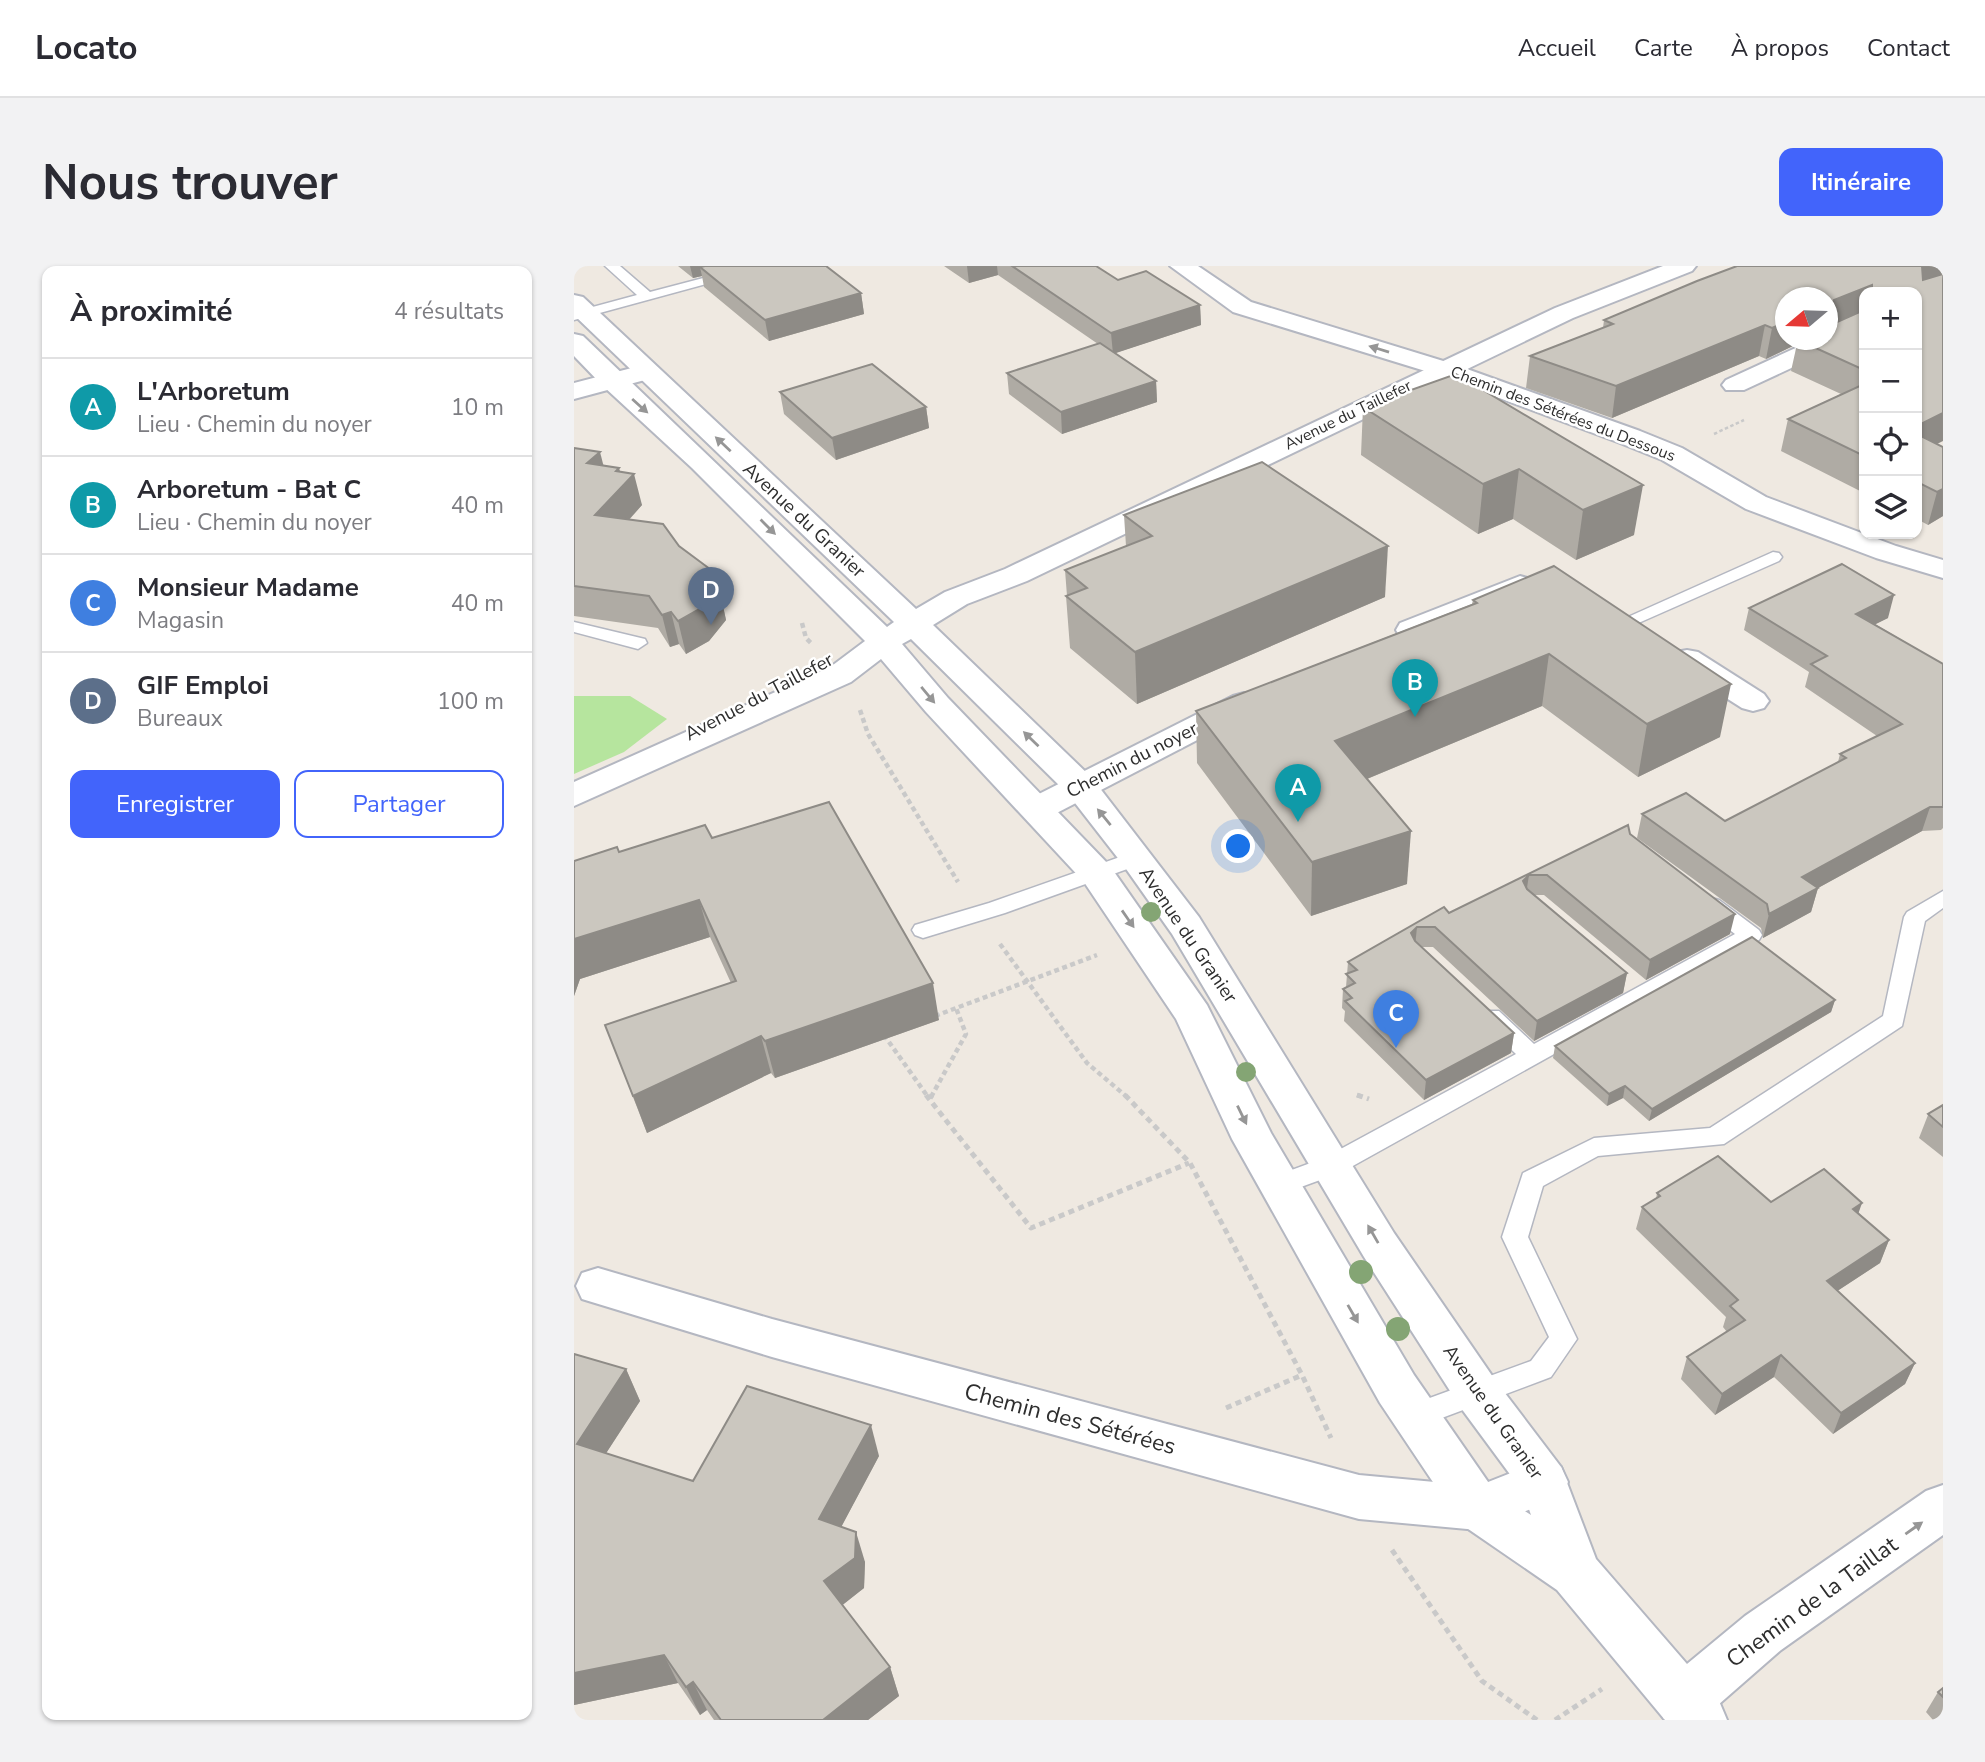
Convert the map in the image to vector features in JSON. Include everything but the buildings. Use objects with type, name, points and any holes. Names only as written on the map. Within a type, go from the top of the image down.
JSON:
[{"type":"street","name":"Avenue du Taillefer","points":[[574,795],[639,763],[840,675],[900,634],[970,611],[1016,575],[1444,369],[1564,313],[1684,266]]},
{"type":"street","name":"Chemin des Sétérées du Dessous","points":[[1182,267],[1242,307],[1444,369],[1672,454],[1756,503],[1886,552],[1943,569]]},
{"type":"street","name":"Avenue du Granier","points":[[578,310],[647,372],[900,634],[937,705],[1097,874],[1193,1015],[1279,1185],[1415,1416],[1478,1508],[1575,1573]]},
{"type":"street","points":[[1735,385],[1859,327]]},
{"type":"street","name":"Avenue du Granier","points":[[574,341],[612,381],[702,462],[1080,786],[1186,926],[1379,1245],[1478,1394],[1544,1482],[1575,1573]]},
{"type":"street","points":[[574,391],[647,372]]},
{"type":"street","points":[[1383,643],[1509,588],[1554,580]]},
{"type":"street","points":[[1618,613],[1753,701]]},
{"type":"street","name":"Chemin du noyer","points":[[1037,809],[1269,692]]},
{"type":"street","name":"Chemin des Sétérées","points":[[598,1286],[772,1338],[1359,1497],[1478,1508],[1544,1482]]},
{"type":"street","name":"Chemin de la Taillat","points":[[1691,1710],[1763,1633],[1943,1507]]},
{"type":"street","points":[[1575,1573],[1691,1710]]},
{"type":"lane","points":[[612,266],[648,297]]},
{"type":"lane","points":[[578,310],[648,297],[765,266]]},
{"type":"lane","points":[[1618,613],[1773,557]]},
{"type":"lane","points":[[574,627],[638,643]]},
{"type":"lane","points":[[923,930],[980,914],[1137,858]]},
{"type":"lane","points":[[1279,1185],[1333,1165],[1751,935],[1698,895]]},
{"type":"lane","points":[[1415,1416],[1541,1369],[1563,1339],[1515,1237],[1532,1180],[1594,1147],[1715,1137],[1894,1020],[1915,917],[1943,898]]},
{"type":"lane","points":[[1624,977],[1644,994]]},
{"type":"lane","points":[[1472,1000],[1532,1055]]},
{"type":"path","points":[[860,709],[868,734],[940,856],[1026,981],[1087,1063],[1130,1099],[1190,1163],[1302,1375],[1359,1497],[1482,1681],[1537,1720]]},
{"type":"path","points":[[926,1019],[1102,954]]},
{"type":"path","points":[[930,1098],[966,1034],[956,1008]]},
{"type":"path","points":[[894,1031],[884,1035],[1031,1228],[1190,1163]]},
{"type":"path","points":[[1215,1412],[1302,1375]]},
{"type":"green space","points":[[574,696],[630,696],[667,719],[624,752],[574,774]]},
{"type":"place","name":"GIF Emploi","points":[[711,625]]},
{"type":"place","name":"Arboretum - Bat C","points":[[1415,717]]},
{"type":"place","name":"L'Arboretum","points":[[1298,822]]},
{"type":"place","name":"Monsieur Madame","points":[[1396,1048]]}]
